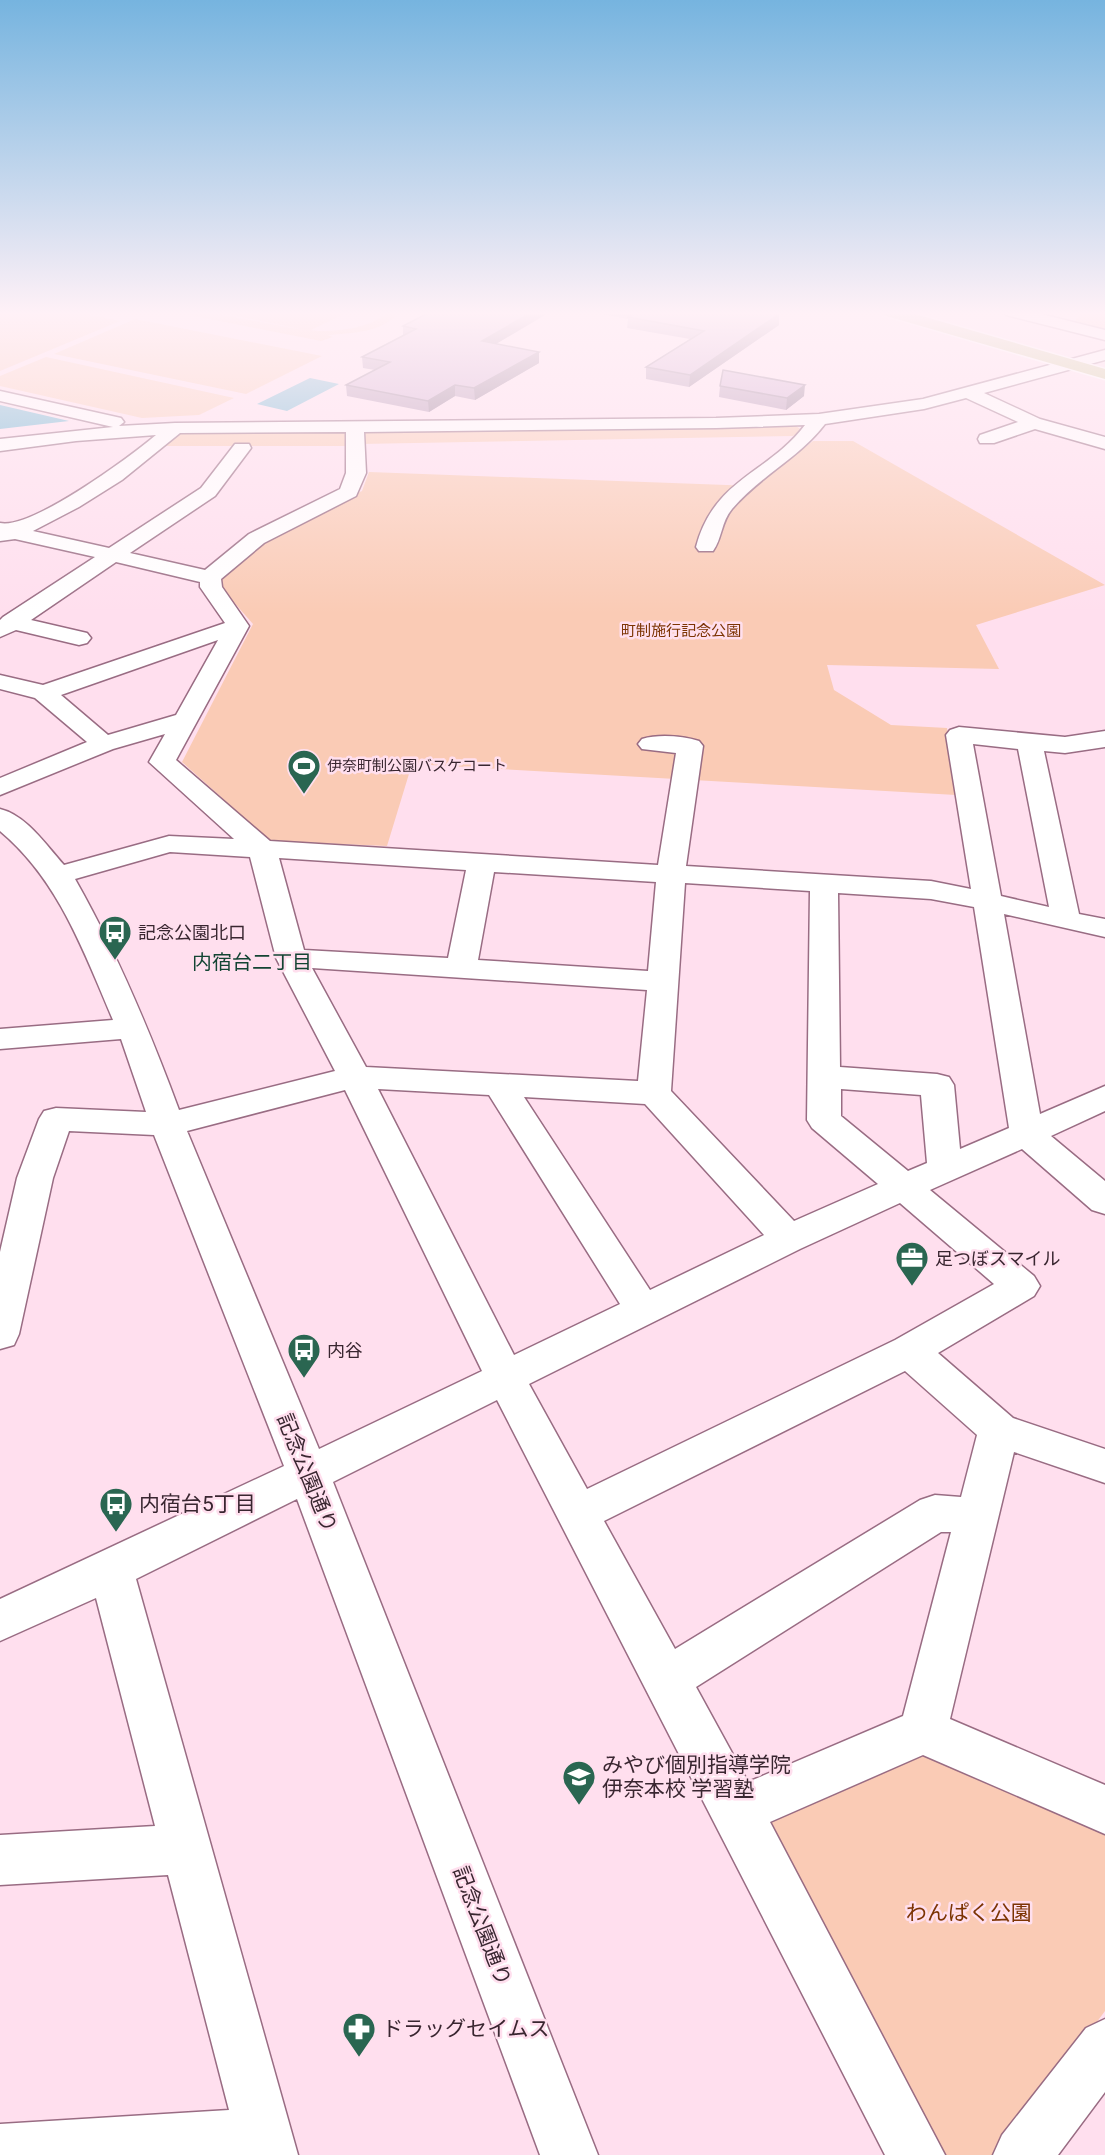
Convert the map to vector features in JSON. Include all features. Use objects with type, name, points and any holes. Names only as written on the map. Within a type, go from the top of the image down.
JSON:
[{"type":"street","points":[[73,413],[124,424],[126,430]]},
{"type":"street","points":[[0,445],[126,430],[175,428],[716,423],[819,419],[870,413]]},
{"type":"street","points":[[882,428],[900,421],[905,416],[902,413]]},
{"type":"street","points":[[1012,413],[1034,423],[1105,442]]},
{"type":"street","points":[[683,542],[706,545],[710,526],[738,491],[806,438],[819,419]]},
{"type":"street","points":[[987,439],[1034,423]]},
{"type":"street","points":[[238,626],[211,587],[210,578],[226,559],[252,538],[349,492],[356,473],[354,448],[356,425]]},
{"type":"street","points":[[4,533],[80,500],[152,449],[175,428]]},
{"type":"street","points":[[512,443],[829,438]]},
{"type":"street","points":[[332,448],[375,447]]},
{"type":"street","points":[[220,448],[265,448]]},
{"type":"street","points":[[6,626],[208,492],[242,448]]},
{"type":"street","points":[[152,449],[175,449]]},
{"type":"street","points":[[4,533],[210,578]]},
{"type":"street","points":[[6,626],[79,638]]},
{"type":"street","points":[[44,693],[238,626]]},
{"type":"street","points":[[238,626],[188,720],[162,762],[262,849],[291,958],[354,1077],[505,1377],[737,1811],[911,2154]]},
{"type":"street","points":[[0,682],[44,693],[104,744]]},
{"type":"street","points":[[0,787],[104,744],[188,720]]},
{"type":"street","points":[[1105,739],[1065,745],[959,735],[985,899],[1027,1135],[1105,1201]]},
{"type":"street","points":[[1029,743],[1066,921]]},
{"type":"street","points":[[651,744],[690,746],[671,874],[654,1093]]},
{"type":"street","name":"記念公園通り","points":[[0,817],[23,836],[58,875],[92,936],[133,1028],[167,1125],[309,1474],[569,2155]]},
{"type":"street","points":[[58,875],[169,844],[932,890],[985,899],[1066,921],[1105,928]]},
{"type":"street","points":[[461,968],[482,862]]},
{"type":"street","points":[[579,1513],[909,1351],[1021,1286],[824,1120],[824,883]]},
{"type":"street","points":[[291,958],[661,981]]},
{"type":"street","points":[[0,1038],[133,1028]]},
{"type":"street","points":[[0,1334],[35,1178],[56,1119],[167,1125],[354,1077],[654,1093],[789,1239]]},
{"type":"street","points":[[824,1077],[937,1085],[945,1169]]},
{"type":"street","points":[[499,1085],[643,1310]]},
{"type":"street","points":[[0,1621],[111,1570],[789,1239],[905,1186],[1027,1135],[1105,1097]]},
{"type":"street","points":[[909,1351],[999,1430],[1105,1466]]},
{"type":"street","points":[[923,1731],[999,1430]]},
{"type":"street","points":[[667,1679],[935,1513],[977,1516]]},
{"type":"street","points":[[0,2153],[267,2146],[111,1570]]},
{"type":"street","points":[[737,1811],[923,1731],[1105,1810]]},
{"type":"street","points":[[0,1860],[186,1849]]},
{"type":"street","points":[[1022,2155],[1105,2047]]},
{"type":"green space","points":[[118,413],[204,413],[199,415],[142,418]]},
{"type":"green space","points":[[796,426],[802,430],[793,436],[360,444],[363,432]]},
{"type":"green space","points":[[349,432],[349,446],[163,446],[177,433]]},
{"type":"green space","name":"町制施行記念公園","points":[[813,441],[853,441],[1105,585],[976,625],[999,669],[827,665],[834,690],[891,725],[947,728],[956,795],[412,764],[387,846],[270,841],[182,762],[253,624],[217,583],[219,575],[263,537],[362,491],[369,472],[754,486]]},
{"type":"green space","name":"わんぱく公園","points":[[930,1746],[1105,1824],[1105,2011],[998,2155],[945,2155],[768,1826],[769,1812]]},
{"type":"water","points":[[0,413],[33,413],[69,421],[0,429]]},
{"type":"place","name":"伊奈町制公園バスケコート","points":[[304,795]]},
{"type":"place","name":"記念公園北口","points":[[115,961]]},
{"type":"place","name":"足つぼスマイル","points":[[912,1287]]},
{"type":"place","name":"内谷","points":[[304,1379]]},
{"type":"place","name":"内宿台5丁目","points":[[116,1533]]},
{"type":"place","name":"みやび個別指導学院 伊奈本校 学習塾","points":[[579,1806]]},
{"type":"place","name":"ドラッグセイムス","points":[[359,2058]]},
{"type":"district","name":"内宿台二丁目","points":[[252,962]]}]
